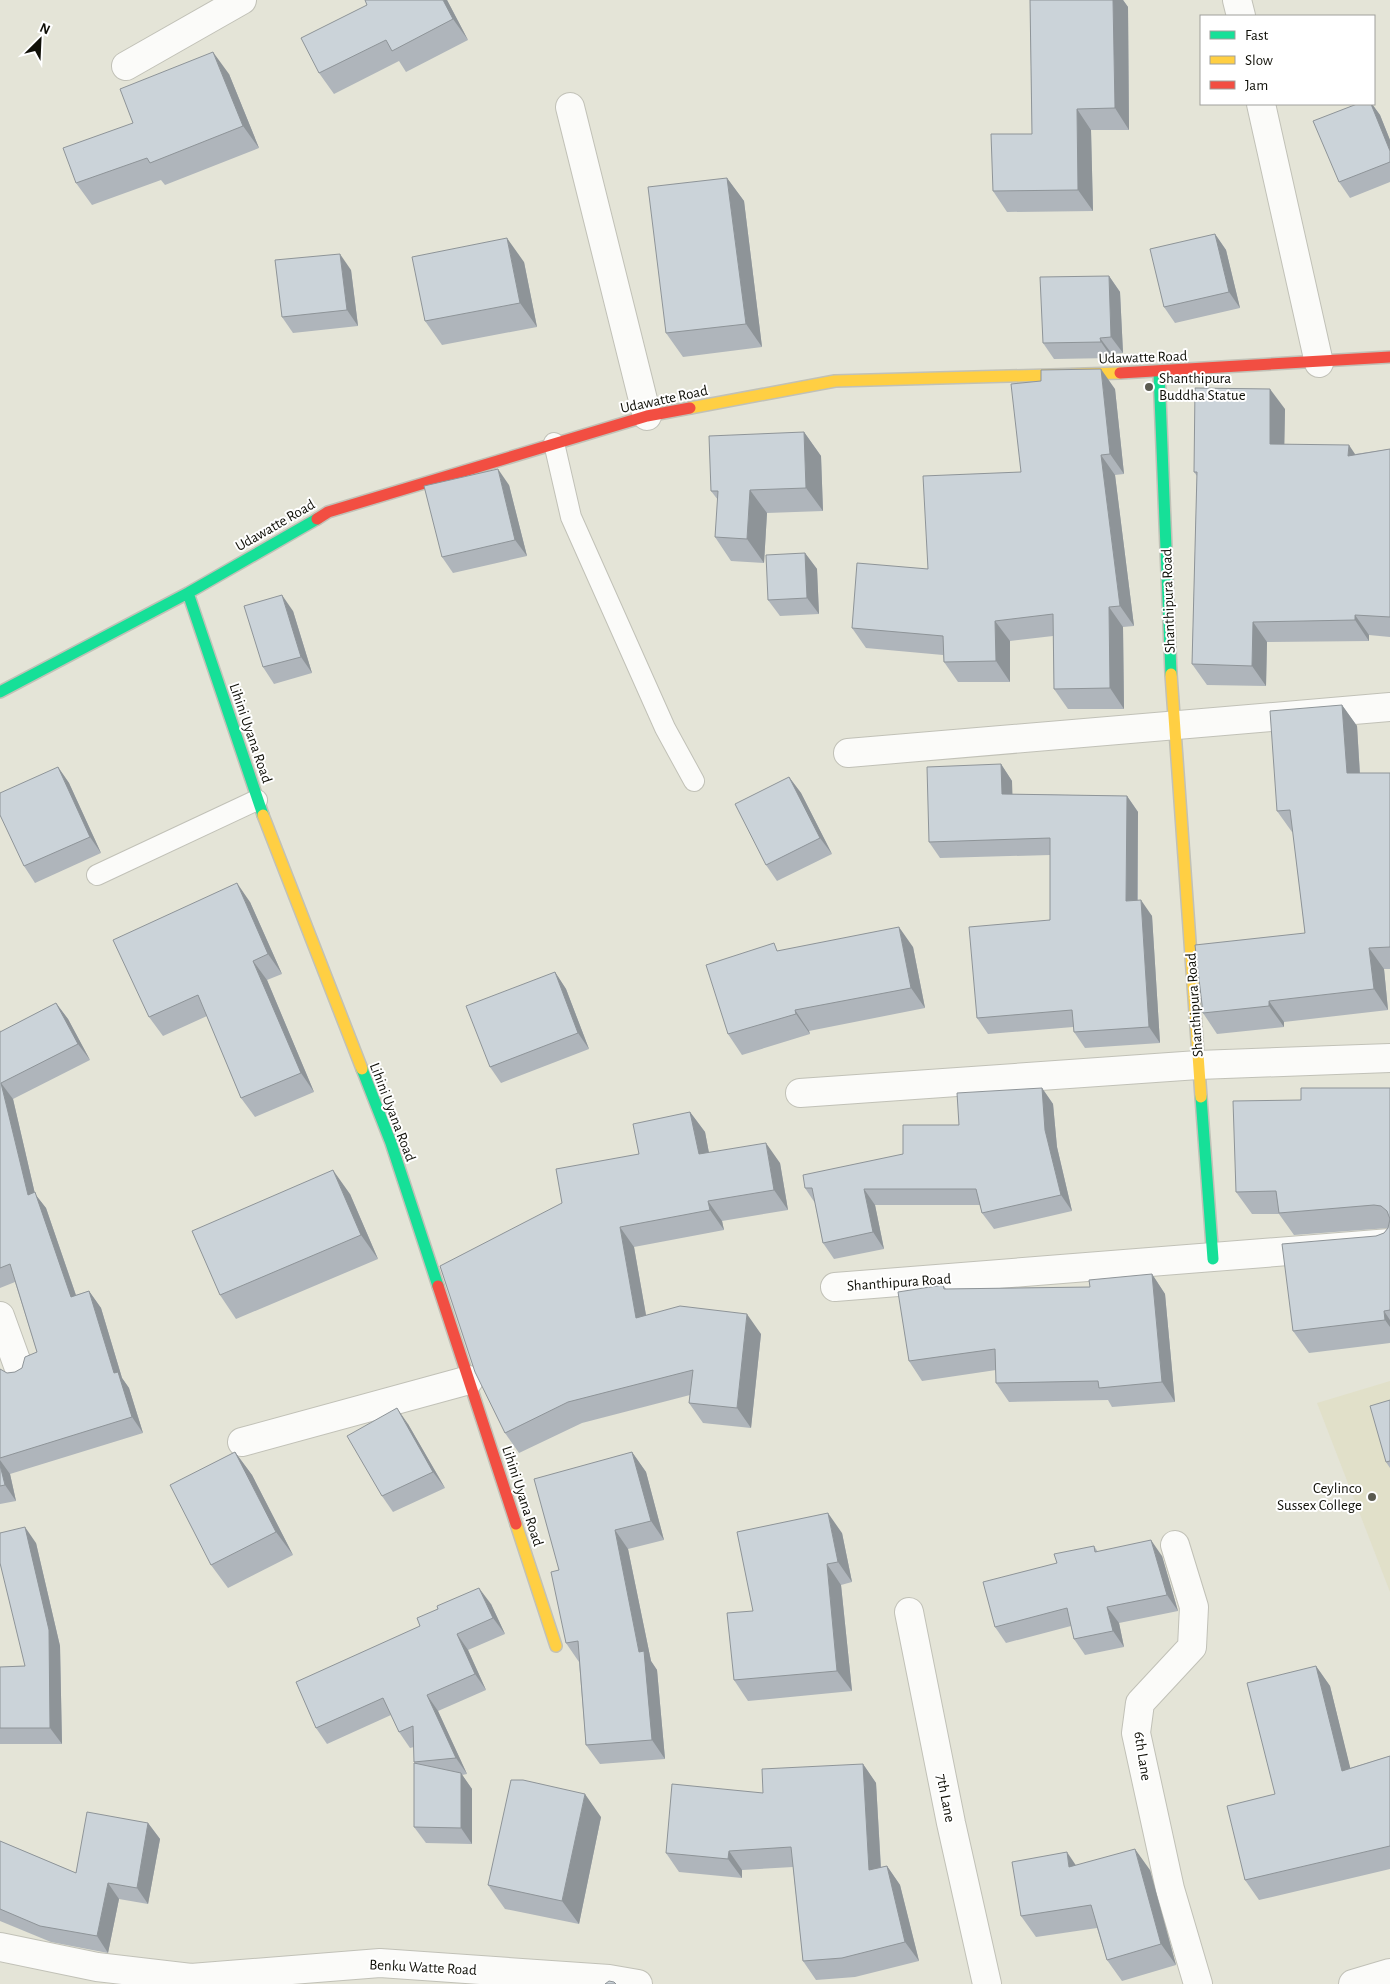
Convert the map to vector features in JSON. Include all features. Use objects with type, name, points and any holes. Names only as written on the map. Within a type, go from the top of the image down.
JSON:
[{"type":"street","points":[[126,66],[242,0]]},
{"type":"street","points":[[1237,0],[1241,15]]},
{"type":"street","points":[[1260,105],[1319,363]]},
{"type":"street","points":[[570,107],[647,416]]},
{"type":"street","name":"Udawatte Road","points":[[0,692],[188,592],[328,512],[647,416],[835,382],[1159,372],[1390,357]]},
{"type":"street","name":"Shanthipura Road","points":[[835,1287],[1213,1258],[1173,724],[1159,372]]},
{"type":"street","name":"Lihini Uyana Road","points":[[188,592],[257,800],[391,1143],[556,1646]]},
{"type":"street","points":[[848,753],[1390,707]]},
{"type":"street","points":[[800,1093],[1198,1066],[1390,1058]]},
{"type":"street","points":[[1213,1258],[1390,1243]]},
{"type":"street","points":[[0,1316],[21,1374]]},
{"type":"street","points":[[242,1442],[468,1380]]},
{"type":"street","name":"6th Lane","points":[[1175,1544],[1194,1608],[1192,1647],[1140,1703],[1136,1733],[1170,1889],[1198,1984]]},
{"type":"street","name":"7th Lane","points":[[909,1612],[951,1824],[987,1984]]},
{"type":"street","name":"Benku Watte Road","points":[[0,1947],[98,1976],[192,1978],[380,1963],[609,1979],[638,1984]]},
{"type":"street","points":[[1353,1984],[1390,1973]]},
{"type":"lane","points":[[554,443],[571,517],[665,728],[694,781]]},
{"type":"lane","points":[[97,875],[257,800]]},
{"type":"shaded area","name":"Ceylinco Sussex College","points":[[1390,1381],[1390,1592],[1317,1403]]},
{"type":"building","points":[[365,0],[443,0],[453,19],[392,51],[386,40],[319,73],[301,38],[367,5]]},
{"type":"building","points":[[1030,0],[1113,0],[1115,108],[1077,109],[1078,190],[993,191],[991,134],[1032,134]]},
{"type":"building","points":[[213,52],[243,126],[150,163],[147,158],[76,183],[63,148],[133,123],[120,89]]},
{"type":"building","points":[[1354,105],[1371,105],[1390,151],[1390,162],[1339,182],[1313,121]]},
{"type":"building","points":[[727,178],[746,324],[666,333],[648,187]]},
{"type":"building","points":[[1215,234],[1229,292],[1164,307],[1150,249]]},
{"type":"building","points":[[507,238],[520,303],[425,321],[412,257]]},
{"type":"building","points":[[340,254],[347,310],[282,317],[275,260]]},
{"type":"building","points":[[1109,276],[1111,337],[1100,338],[1101,342],[1043,343],[1040,277]]},
{"type":"building","points":[[1101,369],[1110,454],[1101,455],[1120,606],[1109,607],[1110,688],[1054,689],[1053,614],[995,621],[996,661],[944,662],[943,636],[852,628],[857,563],[928,569],[923,476],[1021,472],[1011,384],[1041,381],[1041,370]]},
{"type":"building","points":[[1195,388],[1270,389],[1270,444],[1349,445],[1348,456],[1390,449],[1390,617],[1355,615],[1355,620],[1253,622],[1252,666],[1192,664],[1197,472],[1194,472]]},
{"type":"building","points":[[804,432],[806,488],[750,490],[747,539],[715,537],[718,491],[711,491],[709,436]]},
{"type":"building","points":[[498,469],[515,540],[442,557],[424,486]]},
{"type":"building","points":[[805,553],[807,598],[768,600],[766,555]]},
{"type":"building","points":[[282,595],[301,657],[263,667],[244,606]]},
{"type":"building","points":[[1342,705],[1347,773],[1390,773],[1390,947],[1369,948],[1374,989],[1269,1001],[1269,1006],[1203,1013],[1195,945],[1305,933],[1290,810],[1277,811],[1270,711]]},
{"type":"building","points":[[1001,764],[1002,794],[1127,796],[1126,901],[1141,900],[1149,1027],[1074,1032],[1072,1010],[977,1018],[969,927],[1050,920],[1050,838],[929,842],[927,767]]},
{"type":"building","points":[[58,767],[90,837],[24,866],[0,815],[0,793]]},
{"type":"building","points":[[789,777],[820,838],[766,865],[735,804]]},
{"type":"building","points":[[237,883],[268,954],[253,961],[301,1073],[241,1098],[198,995],[149,1017],[113,940]]},
{"type":"building","points":[[899,927],[911,988],[795,1010],[796,1014],[728,1034],[706,965],[774,943],[777,951]]},
{"type":"building","points":[[555,972],[578,1033],[490,1067],[466,1006]]},
{"type":"building","points":[[56,1003],[78,1044],[1,1083],[28,1195],[35,1192],[71,1297],[89,1291],[114,1373],[118,1372],[132,1417],[0,1458],[0,1369],[7,1373],[15,1372],[22,1368],[25,1357],[37,1352],[10,1264],[0,1268],[0,1032]]},
{"type":"building","points":[[1042,1088],[1045,1130],[1061,1195],[982,1213],[976,1189],[864,1189],[873,1232],[823,1243],[812,1188],[805,1188],[803,1175],[903,1154],[903,1125],[959,1125],[957,1093]]},
{"type":"building","points":[[1301,1088],[1390,1088],[1390,1219],[1387,1211],[1381,1206],[1374,1205],[1279,1213],[1276,1191],[1236,1192],[1233,1101],[1301,1100]]},
{"type":"building","points":[[690,1112],[699,1154],[766,1143],[774,1190],[708,1201],[710,1210],[620,1227],[636,1318],[680,1306],[747,1314],[737,1408],[689,1403],[693,1370],[568,1402],[505,1433],[475,1372],[440,1266],[562,1203],[556,1169],[639,1154],[633,1124]]},
{"type":"building","points":[[333,1170],[361,1235],[220,1295],[192,1231]]},
{"type":"building","points":[[1390,1219],[1390,1310],[1384,1311],[1385,1320],[1293,1331],[1282,1244],[1376,1236],[1384,1233],[1388,1228]]},
{"type":"building","points":[[1152,1274],[1162,1382],[1099,1388],[1098,1381],[996,1383],[995,1349],[909,1361],[898,1292],[943,1285],[944,1289],[1090,1287],[1089,1280]]},
{"type":"building","points":[[1390,1400],[1390,1461],[1386,1462],[1370,1406]]},
{"type":"building","points":[[397,1408],[433,1472],[382,1496],[347,1436]]},
{"type":"building","points":[[235,1452],[276,1532],[211,1565],[170,1485]]},
{"type":"building","points":[[632,1452],[651,1521],[615,1530],[639,1652],[644,1651],[652,1740],[586,1745],[578,1641],[566,1643],[551,1572],[559,1570],[534,1479]]},
{"type":"building","points":[[0,1465],[5,1485],[0,1486]]},
{"type":"building","points":[[828,1513],[838,1562],[827,1564],[837,1671],[734,1680],[727,1613],[753,1611],[737,1532]]},
{"type":"building","points":[[25,1527],[49,1630],[50,1728],[0,1728],[0,1667],[25,1666],[0,1563],[0,1533]]},
{"type":"building","points":[[1151,1540],[1167,1595],[1107,1607],[1113,1631],[1074,1639],[1067,1608],[995,1627],[983,1582],[1057,1563],[1054,1554],[1094,1546],[1095,1552]]},
{"type":"building","points":[[479,1588],[493,1618],[457,1634],[475,1674],[427,1695],[456,1758],[414,1762],[413,1726],[399,1732],[383,1698],[316,1728],[296,1682],[420,1626],[417,1618],[438,1609],[437,1606]]},
{"type":"building","points":[[1316,1666],[1342,1771],[1390,1756],[1390,1846],[1245,1880],[1227,1806],[1275,1794],[1247,1683]]},
{"type":"building","points":[[414,1763],[461,1773],[461,1828],[414,1827]]},
{"type":"building","points":[[863,1764],[869,1870],[887,1866],[905,1942],[842,1958],[803,1961],[791,1847],[729,1851],[728,1859],[666,1853],[672,1784],[763,1793],[762,1769]]},
{"type":"building","points":[[511,1780],[523,1780],[585,1794],[562,1901],[488,1885]]},
{"type":"building","points":[[87,1812],[148,1823],[137,1888],[108,1883],[97,1936],[40,1926],[0,1909],[0,1841],[76,1873]]},
{"type":"building","points":[[1135,1849],[1161,1944],[1107,1960],[1091,1905],[1021,1916],[1012,1862],[1067,1852],[1069,1867]]},
{"type":"building","points":[[609,1981],[614,1982],[616,1984],[605,1984]]},
{"type":"traffic: fast","points":[[1159,372],[1171,674]]},
{"type":"traffic: fast","points":[[0,692],[188,593],[317,519]]},
{"type":"traffic: fast","points":[[188,593],[263,815]]},
{"type":"traffic: fast","points":[[362,1069],[391,1143],[438,1286]]},
{"type":"traffic: fast","points":[[1201,1097],[1213,1259]]},
{"type":"traffic: slow","points":[[690,408],[835,381],[1120,373]]},
{"type":"traffic: slow","points":[[1171,674],[1201,1097]]},
{"type":"traffic: slow","points":[[263,815],[362,1069]]},
{"type":"traffic: slow","points":[[516,1524],[556,1646]]},
{"type":"traffic: jam","points":[[1120,373],[1390,357]]},
{"type":"traffic: jam","points":[[317,519],[328,512],[647,416],[690,408]]},
{"type":"traffic: jam","points":[[438,1286],[516,1524]]},
{"type":"place","name":"Shanthipura Buddha Statue","points":[[1149,387]]},
{"type":"place","name":"Ceylinco Sussex College","points":[[1372,1497]]}]
